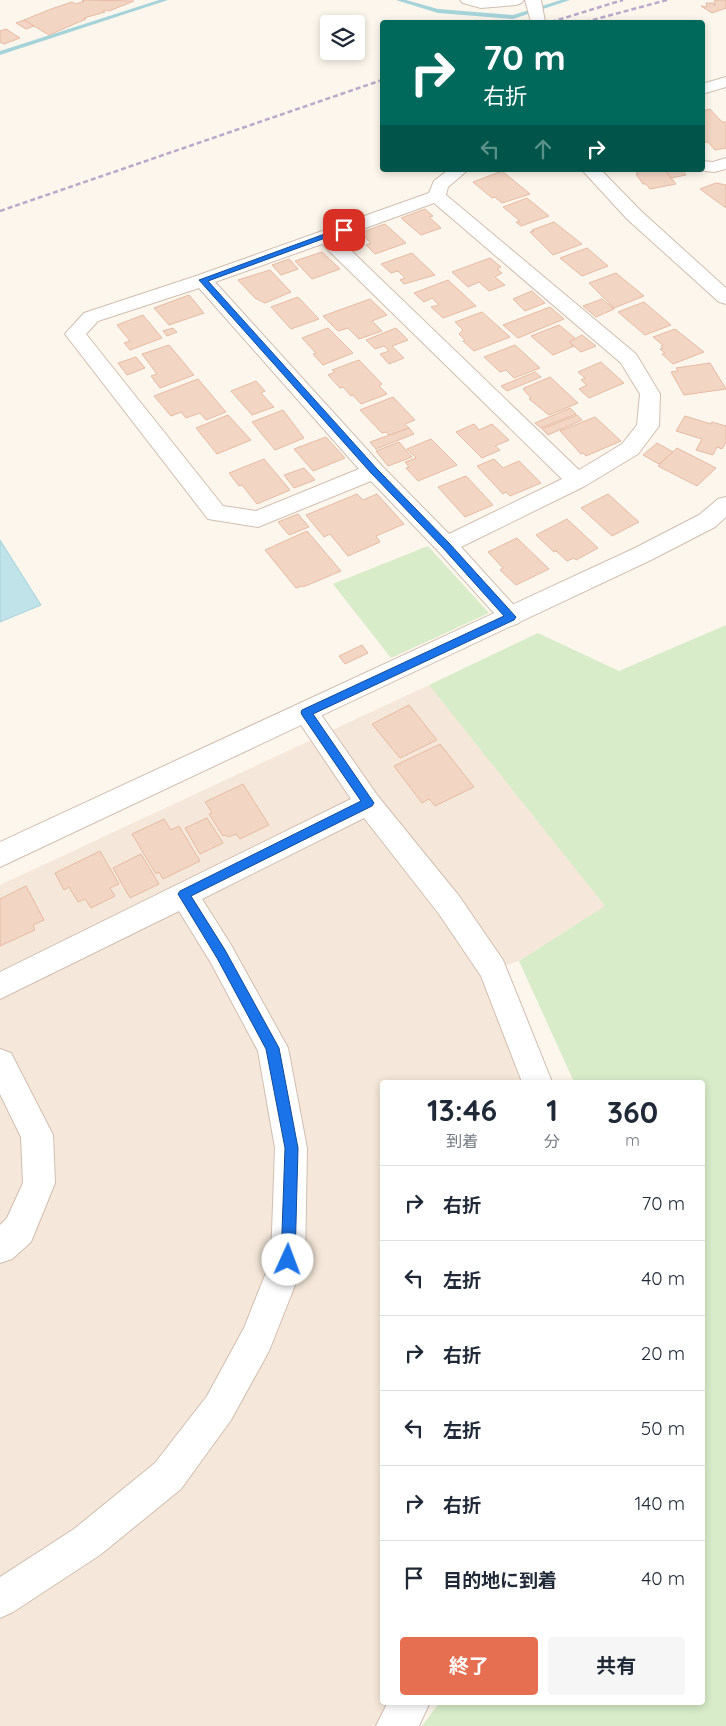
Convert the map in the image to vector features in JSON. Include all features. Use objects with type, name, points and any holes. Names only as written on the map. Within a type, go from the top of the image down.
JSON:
[{"type":"street","points":[[468,0],[481,3],[516,0]]},
{"type":"street","points":[[533,0],[538,20]]},
{"type":"street","points":[[705,88],[726,82]]},
{"type":"street","points":[[705,166],[714,167],[726,163]]},
{"type":"street","points":[[437,196],[440,184],[456,172]]},
{"type":"street","points":[[593,172],[634,215],[710,272],[726,298]]},
{"type":"street","points":[[374,471],[258,519],[216,513],[75,334],[91,317],[203,280],[437,196]]},
{"type":"street","points":[[437,196],[629,359],[650,394],[648,426],[630,448],[577,482],[446,545]]},
{"type":"street","points":[[325,236],[577,482]]},
{"type":"street","points":[[203,280],[374,471],[446,545],[511,617]]},
{"type":"street","points":[[0,855],[643,554],[707,521],[726,505]]},
{"type":"street","points":[[306,712],[368,803],[449,905],[493,969],[536,1080]]},
{"type":"street","points":[[0,986],[368,803]]},
{"type":"street","points":[[0,1600],[87,1542],[168,1476],[219,1408],[257,1339],[288,1260],[291,1148],[272,1048],[221,954],[184,894]]},
{"type":"street","points":[[0,1063],[37,1135],[38,1183],[18,1230],[0,1247]]},
{"type":"street","points":[[396,1726],[409,1705]]},
{"type":"shaded area","points":[[429,685],[606,906],[519,961],[493,969],[536,1080],[380,1080],[380,1705],[410,1705],[396,1726],[0,1726],[0,885]]},
{"type":"green space","points":[[428,546],[489,613],[391,658],[333,584]]},
{"type":"green space","points":[[726,625],[726,1726],[422,1726],[438,1705],[705,1705],[705,1080],[573,1080],[519,961],[605,906],[429,685],[538,633],[619,671]]},
{"type":"water","points":[[0,540],[41,605],[0,622]]},
{"type":"building","points":[[82,0],[134,1],[84,18],[86,19],[49,35],[24,20],[72,2],[76,4],[84,1]]},
{"type":"building","points":[[726,0],[726,8],[712,13],[701,6],[707,7],[706,3],[713,3],[715,6],[714,1]]},
{"type":"building","points":[[24,20],[34,26],[26,29],[16,23]]},
{"type":"building","points":[[6,29],[20,38],[4,44],[0,42],[0,31]]},
{"type":"building","points":[[710,109],[722,122],[726,122],[726,148],[715,150],[708,142],[705,142],[705,110]]},
{"type":"building","points":[[503,172],[530,194],[502,203],[495,197],[492,198],[473,182]]},
{"type":"building","points":[[636,172],[667,172],[676,184],[650,189],[646,184],[643,184],[636,174],[638,174]]},
{"type":"building","points":[[666,172],[684,172],[686,175],[671,178]]},
{"type":"building","points":[[716,183],[726,185],[726,208],[700,189]]},
{"type":"building","points":[[527,198],[549,216],[521,226],[516,222],[520,221],[503,207]]},
{"type":"building","points":[[425,209],[433,216],[429,217],[441,228],[421,235],[401,218]]},
{"type":"building","points":[[554,222],[582,244],[553,255],[530,232]]},
{"type":"building","points":[[385,224],[406,243],[375,254],[366,245],[371,243],[360,233]]},
{"type":"building","points":[[587,248],[608,266],[582,276],[560,258]]},
{"type":"building","points":[[322,252],[340,269],[312,279],[295,261]]},
{"type":"building","points":[[412,253],[435,275],[404,284],[400,280],[405,278],[398,271],[391,273],[381,264]]},
{"type":"building","points":[[490,258],[501,267],[497,269],[502,273],[495,277],[505,285],[489,291],[479,282],[468,287],[452,272]]},
{"type":"building","points":[[289,259],[298,269],[281,275],[272,265]]},
{"type":"building","points":[[270,270],[291,292],[265,303],[255,298],[238,280]]},
{"type":"building","points":[[616,273],[644,296],[614,308],[589,283]]},
{"type":"building","points":[[448,280],[476,306],[443,318],[431,307],[439,305],[432,298],[424,302],[414,293]]},
{"type":"building","points":[[532,291],[545,303],[525,311],[513,299]]},
{"type":"building","points":[[189,295],[204,313],[169,325],[154,308]]},
{"type":"building","points":[[298,297],[319,319],[291,329],[271,307]]},
{"type":"building","points":[[370,299],[387,315],[372,321],[382,331],[359,339],[348,328],[338,331],[323,316]]},
{"type":"building","points":[[602,299],[614,309],[596,317],[583,306]]},
{"type":"building","points":[[644,302],[671,325],[645,335],[618,312]]},
{"type":"building","points":[[550,307],[564,319],[518,338],[503,325]]},
{"type":"building","points":[[482,312],[510,337],[474,351],[463,341],[465,340],[459,334],[463,330],[455,322]]},
{"type":"building","points":[[143,315],[162,338],[130,350],[124,343],[130,341],[117,325]]},
{"type":"building","points":[[559,325],[576,339],[569,342],[574,346],[553,355],[531,336]]},
{"type":"building","points":[[173,328],[177,332],[167,336],[163,331]]},
{"type":"building","points":[[328,328],[353,353],[323,365],[313,354],[316,353],[302,338]]},
{"type":"building","points":[[396,328],[408,340],[392,346],[404,358],[389,364],[380,354],[389,351],[384,346],[375,349],[366,340]]},
{"type":"building","points":[[675,329],[704,352],[673,364],[662,354],[665,353],[660,349],[663,348],[661,346],[663,345],[653,337]]},
{"type":"building","points":[[582,335],[596,346],[581,352],[569,342]]},
{"type":"building","points":[[169,345],[194,375],[160,388],[151,376],[157,374],[142,354]]},
{"type":"building","points":[[515,345],[540,368],[514,378],[506,370],[500,372],[484,357]]},
{"type":"building","points":[[136,357],[145,368],[127,375],[118,363]]},
{"type":"building","points":[[359,360],[382,384],[379,386],[387,394],[361,404],[343,387],[340,388],[328,375],[335,372],[332,370]]},
{"type":"building","points":[[601,362],[624,383],[589,398],[579,389],[587,385],[581,380],[585,378],[578,372]]},
{"type":"building","points":[[710,363],[726,389],[684,395],[671,372],[678,371],[676,368]]},
{"type":"building","points":[[535,372],[541,377],[507,391],[501,386]]},
{"type":"building","points":[[550,377],[578,403],[549,415],[529,399],[531,398],[523,389]]},
{"type":"building","points":[[198,379],[226,412],[206,420],[200,413],[186,418],[181,412],[171,416],[154,396]]},
{"type":"building","points":[[256,381],[265,391],[261,393],[274,407],[252,415],[231,391]]},
{"type":"building","points":[[393,397],[415,420],[405,424],[409,428],[390,436],[386,432],[382,433],[360,410]]},
{"type":"building","points":[[570,408],[576,414],[541,428],[535,423]]},
{"type":"building","points":[[283,410],[304,438],[275,450],[252,422]]},
{"type":"building","points":[[228,415],[251,440],[217,454],[196,428]]},
{"type":"building","points":[[577,415],[582,420],[548,435],[542,429]]},
{"type":"building","points":[[685,416],[711,424],[712,422],[726,426],[726,442],[722,449],[717,447],[713,455],[696,450],[702,439],[676,431]]},
{"type":"building","points":[[595,417],[621,441],[586,456],[583,453],[581,454],[560,431]]},
{"type":"building","points":[[474,424],[479,430],[492,424],[509,440],[495,446],[500,450],[482,458],[456,432]]},
{"type":"building","points":[[409,428],[414,434],[376,449],[370,442]]},
{"type":"building","points":[[326,437],[345,458],[313,471],[294,449]]},
{"type":"building","points":[[431,439],[457,465],[418,481],[406,468],[409,467],[405,462],[416,458],[407,449]]},
{"type":"building","points":[[399,442],[412,457],[388,466],[376,451]]},
{"type":"building","points":[[657,443],[673,452],[659,464],[643,455]]},
{"type":"building","points":[[677,448],[716,468],[697,486],[658,466]]},
{"type":"building","points":[[264,459],[290,490],[257,504],[242,485],[239,486],[229,473]]},
{"type":"building","points":[[494,459],[503,468],[519,461],[541,483],[510,496],[506,492],[503,494],[477,466]]},
{"type":"building","points":[[304,468],[315,480],[294,488],[284,475]]},
{"type":"building","points":[[466,476],[493,505],[465,517],[438,487]]},
{"type":"building","points":[[357,494],[363,500],[377,494],[404,524],[376,536],[380,542],[348,556],[330,534],[324,537],[306,515]]},
{"type":"building","points":[[608,494],[639,522],[612,536],[581,508]]},
{"type":"building","points":[[298,514],[309,527],[289,535],[278,522]]},
{"type":"building","points":[[567,519],[598,548],[576,560],[574,558],[567,561],[536,535]]},
{"type":"building","points":[[307,531],[341,571],[303,587],[296,588],[265,550]]},
{"type":"building","points":[[517,538],[549,569],[516,585],[500,570],[503,568],[488,552]]},
{"type":"building","points":[[362,645],[368,653],[345,664],[339,656]]},
{"type":"building","points":[[409,705],[437,740],[400,758],[372,724]]},
{"type":"building","points":[[440,744],[474,787],[435,806],[429,799],[422,803],[394,766]]},
{"type":"building","points":[[243,784],[269,825],[240,839],[236,834],[228,837],[226,835],[223,836],[209,814],[212,813],[205,802]]},
{"type":"building","points":[[207,818],[223,843],[200,854],[185,828]]},
{"type":"building","points":[[164,819],[171,830],[179,826],[200,861],[163,879],[159,872],[156,874],[132,834]]},
{"type":"building","points":[[100,851],[119,884],[110,888],[115,896],[91,908],[85,899],[78,902],[69,887],[64,890],[55,873]]},
{"type":"building","points":[[141,854],[159,884],[130,898],[113,868]]},
{"type":"building","points":[[26,886],[44,920],[33,925],[35,930],[0,946],[0,899]]},
{"type":"waterway","points":[[0,53],[165,0]]},
{"type":"waterway","points":[[399,0],[438,11],[513,17],[567,0]]},
{"type":"railway","points":[[558,20],[623,0]]},
{"type":"railway","points":[[592,20],[667,0]]},
{"type":"railway","points":[[0,211],[380,81]]},
{"type":"route","points":[[288,1260],[291,1148],[272,1048],[221,954],[184,894],[368,803],[306,712],[511,617],[446,545],[374,471],[203,280],[344,230]]}]
